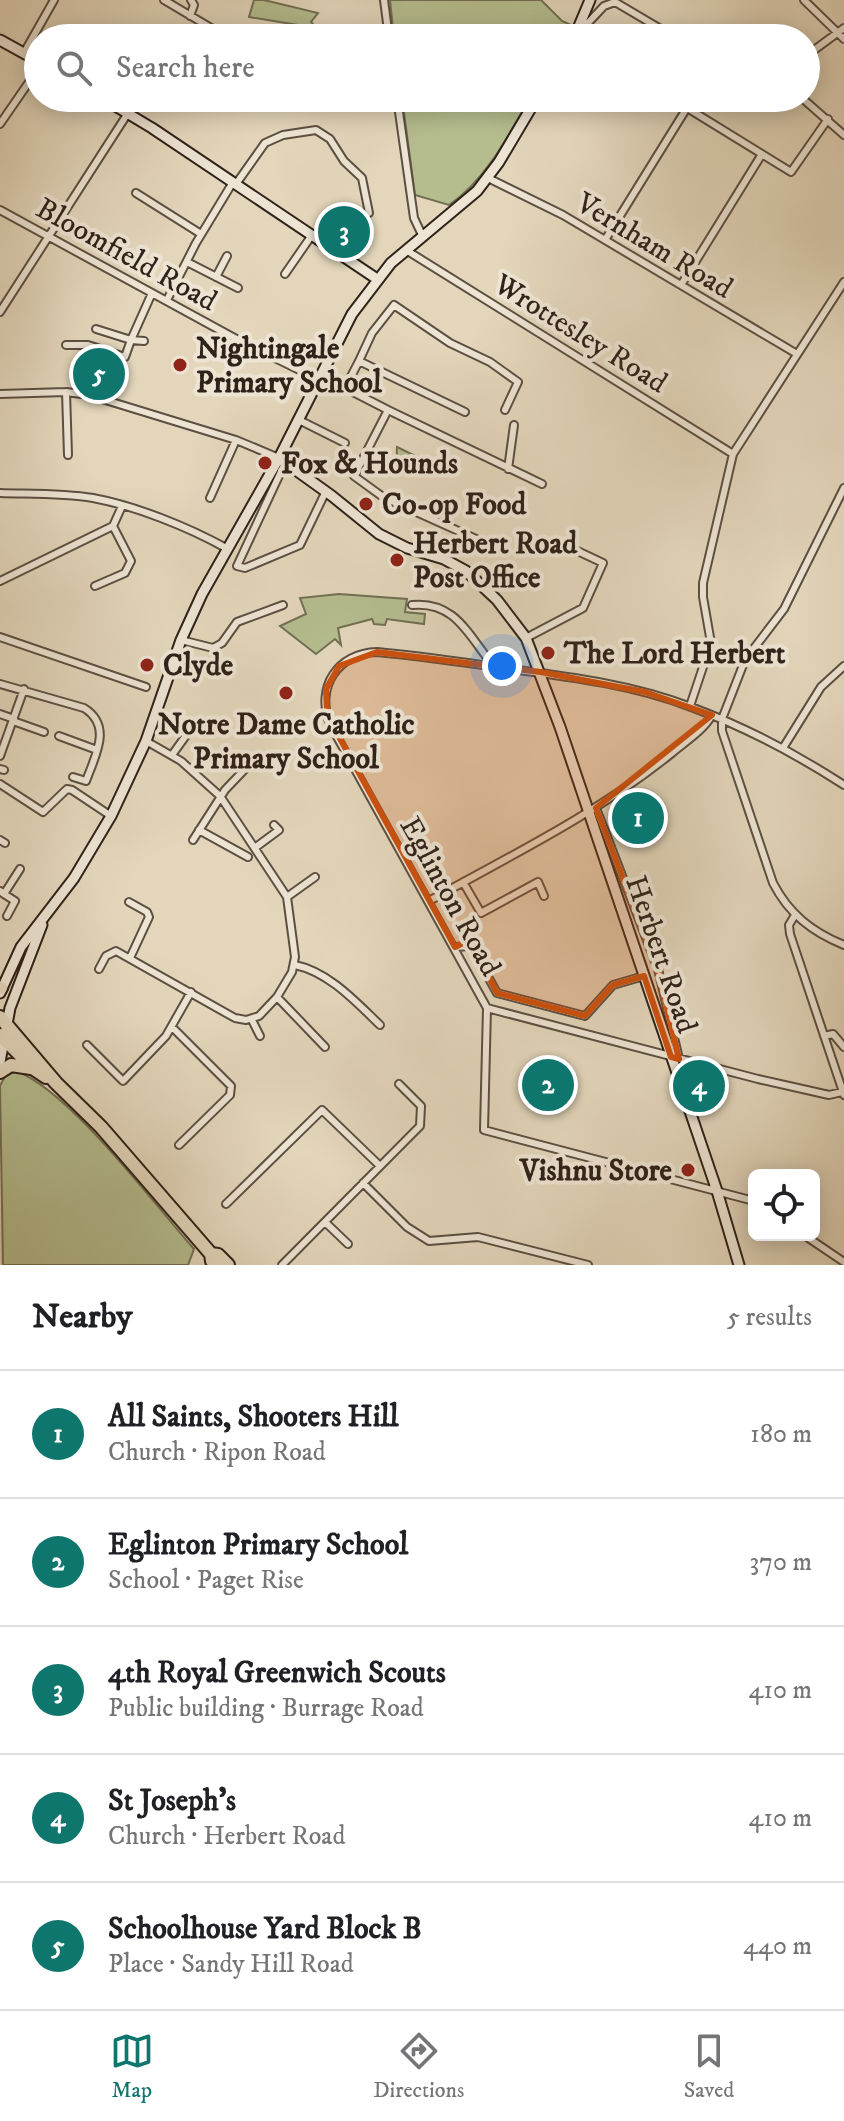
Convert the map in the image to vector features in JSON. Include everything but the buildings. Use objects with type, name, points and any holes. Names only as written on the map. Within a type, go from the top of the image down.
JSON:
[{"type":"highway","points":[[3,1028],[34,1069]]},
{"type":"highway","points":[[3,1028],[101,1127],[214,1259],[218,1255],[228,1265]]},
{"type":"highway","points":[[0,1072],[16,1065],[34,1069],[56,1083]]},
{"type":"street","points":[[40,24],[54,0]]},
{"type":"street","points":[[164,0],[204,24]]},
{"type":"street","points":[[190,16],[194,5],[191,0]]},
{"type":"street","points":[[384,0],[387,24]]},
{"type":"street","points":[[590,0],[581,23],[587,24],[604,6],[615,2],[652,24]]},
{"type":"street","points":[[804,0],[841,37]]},
{"type":"street","points":[[820,48],[841,37],[844,28]]},
{"type":"street","points":[[0,40],[24,53]]},
{"type":"street","points":[[0,124],[24,89]]},
{"type":"street","points":[[399,112],[411,207],[422,235]]},
{"type":"street","points":[[0,990],[21,947],[86,859],[111,816],[146,741],[181,640],[226,548],[282,461],[319,377],[352,314],[377,279],[406,250],[467,202],[488,178],[528,112]]},
{"type":"street","points":[[605,240],[685,112]]},
{"type":"street","points":[[694,112],[791,172],[828,119]]},
{"type":"street","points":[[819,112],[844,135]]},
{"type":"street","points":[[0,312],[128,113],[377,279]]},
{"type":"street","points":[[167,300],[201,234],[234,183],[265,143],[283,135],[316,130],[330,139],[344,161],[362,178],[369,213]]},
{"type":"street","points":[[681,285],[762,154]]},
{"type":"street","name":"Vernham Road","points":[[488,178],[563,215],[797,354]]},
{"type":"street","points":[[136,193],[201,234]]},
{"type":"street","name":"Bloomfield Road","points":[[0,210],[238,340],[345,388],[542,484]]},
{"type":"street","points":[[285,274],[312,235]]},
{"type":"street","name":"Wrottesley Road","points":[[406,250],[733,454]]},
{"type":"street","points":[[216,277],[227,256]]},
{"type":"street","points":[[187,262],[238,288]]},
{"type":"street","points":[[690,706],[711,643],[703,583],[733,454],[844,282]]},
{"type":"street","points":[[66,345],[88,345],[125,357],[152,293]]},
{"type":"street","points":[[345,388],[372,333],[394,305],[450,343],[490,362],[518,382],[505,410]]},
{"type":"street","points":[[96,329],[144,341]]},
{"type":"street","points":[[359,361],[465,412]]},
{"type":"street","points":[[0,394],[66,392],[89,395],[236,440],[282,461]]},
{"type":"street","points":[[66,392],[68,455]]},
{"type":"street","points":[[388,410],[354,476],[383,497],[505,552]]},
{"type":"street","points":[[299,420],[345,443]]},
{"type":"street","points":[[508,469],[514,425]]},
{"type":"street","points":[[210,498],[236,440]]},
{"type":"street","points":[[282,461],[279,475],[237,566],[245,568],[300,545],[326,491]]},
{"type":"street","name":"Herbert Road","points":[[282,461],[390,541],[444,559],[466,571],[497,600],[526,638],[658,969],[675,1058]]},
{"type":"street","points":[[844,488],[784,609],[745,660],[722,719],[722,731],[773,883],[795,915],[809,927],[844,945]]},
{"type":"street","points":[[0,493],[89,497],[189,530],[226,548]]},
{"type":"street","points":[[0,581],[113,526],[122,506]]},
{"type":"street","points":[[95,586],[125,573],[131,561],[113,526]]},
{"type":"street","points":[[526,638],[583,608],[603,563],[569,547]]},
{"type":"street","points":[[412,605],[427,603],[448,611],[488,659],[488,666]]},
{"type":"street","points":[[181,640],[213,648],[222,643],[237,622],[283,605]]},
{"type":"street","points":[[0,637],[146,687]]},
{"type":"street","name":"Eglinton Road","points":[[717,1191],[484,1130],[487,1008],[330,724],[325,706],[329,679],[339,666],[355,655],[367,653],[541,672],[614,685],[690,706],[722,719],[783,748],[844,785]]},
{"type":"street","points":[[783,748],[821,687],[844,666]]},
{"type":"street","points":[[0,684],[89,711],[98,722],[97,750],[86,781],[73,777]]},
{"type":"street","points":[[0,756],[24,689]]},
{"type":"street","points":[[0,714],[44,732]]},
{"type":"street","points":[[429,901],[593,810],[660,762],[705,726],[712,715]]},
{"type":"street","points":[[183,721],[190,730]]},
{"type":"street","points":[[172,755],[195,723]]},
{"type":"street","points":[[59,736],[97,750]]},
{"type":"street","points":[[99,969],[111,951],[116,951],[235,1018],[252,1020],[277,997],[295,965],[287,897],[256,847],[220,796],[172,755],[146,741]]},
{"type":"street","points":[[193,840],[220,796],[246,768]]},
{"type":"street","points":[[0,784],[43,812],[67,789],[111,816]]},
{"type":"street","name":"Herbert Road","points":[[593,810],[739,1265]]},
{"type":"street","points":[[256,847],[279,830],[274,825]]},
{"type":"street","points":[[199,830],[248,857]]},
{"type":"street","points":[[7,916],[15,901],[2,893],[20,869]]},
{"type":"street","points":[[287,897],[315,877]]},
{"type":"street","points":[[463,882],[481,913],[538,882],[544,896]]},
{"type":"street","points":[[129,902],[147,912],[149,917],[130,958]]},
{"type":"street","points":[[487,1008],[675,1058],[829,1095],[843,1094],[790,934],[789,925],[795,915]]},
{"type":"street","points":[[0,1062],[3,1028],[43,921]]},
{"type":"street","points":[[455,947],[471,946],[497,993],[585,1016],[613,985],[644,976]]},
{"type":"street","points":[[295,965],[305,967],[343,990],[380,1025]]},
{"type":"street","points":[[87,1045],[123,1081],[166,1036],[191,992]]},
{"type":"street","points":[[277,997],[325,1047]]},
{"type":"street","points":[[252,1020],[260,1036]]},
{"type":"street","points":[[172,1027],[231,1086],[230,1095],[179,1145]]},
{"type":"street","points":[[824,1036],[833,1034],[844,1047]]},
{"type":"street","points":[[282,1265],[420,1126],[421,1106],[399,1084]]},
{"type":"street","points":[[226,1204],[322,1110],[380,1166]]},
{"type":"street","points":[[363,1183],[423,1239],[443,1242],[478,1237],[588,1265]]},
{"type":"street","points":[[717,1191],[748,1199]]},
{"type":"street","points":[[325,1222],[348,1244]]},
{"type":"street","points":[[813,1241],[844,1262]]},
{"type":"highlighted area","points":[[377,652],[541,672],[645,692],[712,715],[596,808],[658,969],[679,1059],[671,1057],[644,976],[613,985],[585,1016],[497,993],[469,940],[455,947],[327,715],[326,689],[339,666]]},
{"type":"green space","points":[[254,0],[318,13],[311,22],[313,24],[249,17]]},
{"type":"green space","points":[[390,0],[541,0],[569,24],[393,24]]},
{"type":"green space","points":[[404,112],[522,112],[485,170],[462,195],[449,205],[415,195]]},
{"type":"green space","points":[[397,447],[442,469],[440,473],[410,472],[400,463]]},
{"type":"green space","points":[[339,594],[407,599],[405,612],[425,614],[424,624],[387,619],[385,625],[374,624],[372,619],[338,628],[341,645],[335,639],[316,654],[280,626],[306,614],[300,598]]},
{"type":"green space","points":[[16,1071],[61,1100],[110,1150],[194,1249],[188,1265],[3,1265],[0,1086],[5,1076]]},
{"type":"place","name":"4th Royal Greenwich Scouts","points":[[344,232]]},
{"type":"place","name":"Nightingale Primary School","points":[[180,365]]},
{"type":"place","name":"Schoolhouse Yard Block B","points":[[99,374]]},
{"type":"place","name":"Fox & Hounds","points":[[265,463]]},
{"type":"place","name":"Co-op Food","points":[[366,504]]},
{"type":"place","name":"Herbert Road Post Office","points":[[397,560]]},
{"type":"place","name":"The Lord Herbert","points":[[548,653]]},
{"type":"place","name":"Clyde","points":[[147,665]]},
{"type":"place","name":"Notre Dame Catholic Primary School","points":[[286,693]]},
{"type":"place","name":"All Saints, Shooters Hill","points":[[638,818]]},
{"type":"place","name":"Eglinton Primary School","points":[[548,1085]]},
{"type":"place","name":"St Joseph's","points":[[699,1086]]},
{"type":"place","name":"Vishnu Store","points":[[688,1170]]}]
